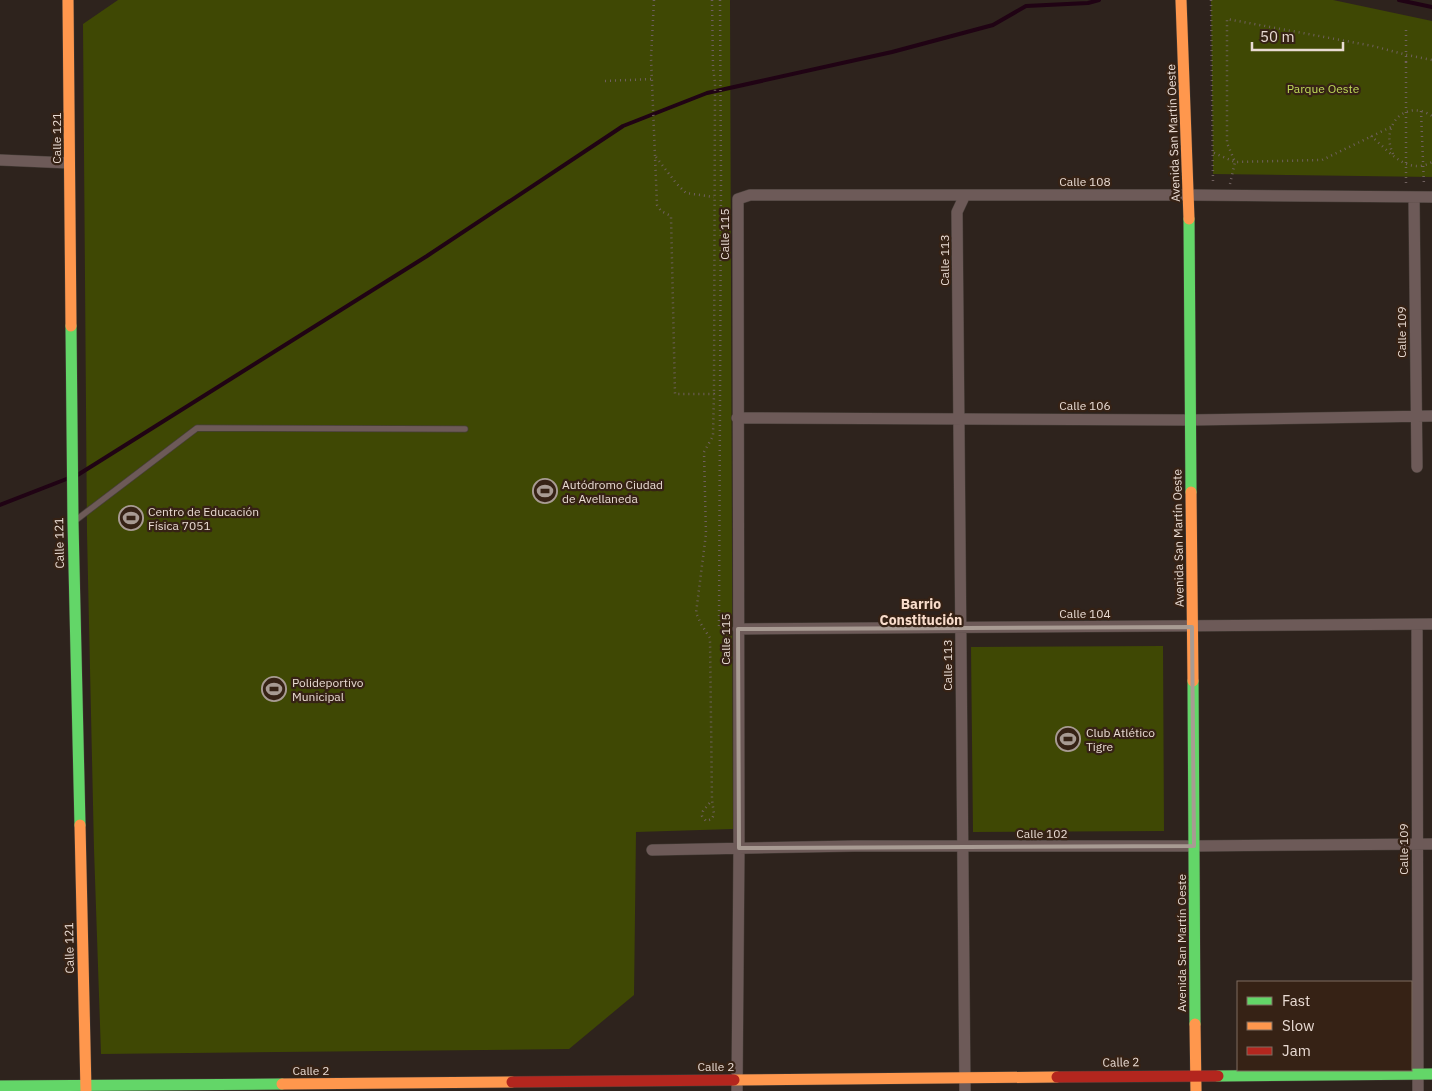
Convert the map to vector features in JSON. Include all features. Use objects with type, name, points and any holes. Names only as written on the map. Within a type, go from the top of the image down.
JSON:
[{"type":"street","name":"Calle 121","points":[[68,0],[72,523],[86,1088]]},
{"type":"street","name":"Avenida San Martín Oeste","points":[[1181,0],[1189,195],[1196,1091]]},
{"type":"street","points":[[0,160],[70,164]]},
{"type":"street","name":"Calle 108","points":[[738,199],[750,195],[965,194],[1419,197]]},
{"type":"street","name":"Calle 113","points":[[965,194],[958,212],[965,1091]]},
{"type":"street","name":"Calle 109","points":[[1417,467],[1415,416],[1419,197]]},
{"type":"street","name":"Calle 115","points":[[737,1085],[739,848],[738,199]]},
{"type":"street","name":"Calle 106","points":[[737,418],[1190,420],[1432,416]]},
{"type":"street","name":"Calle 104","points":[[738,629],[1432,624]]},
{"type":"street","name":"Calle 109","points":[[1417,625],[1418,1091]]},
{"type":"street","name":"Calle 102","points":[[652,850],[1432,844]]},
{"type":"street","name":"Calle 2","points":[[0,1086],[86,1088],[517,1087],[737,1085],[965,1078],[1432,1074]]},
{"type":"lane","points":[[72,523],[196,428],[465,429]]},
{"type":"path","points":[[654,0],[652,79],[657,205],[660,211],[671,216],[675,394],[714,394]]},
{"type":"path","points":[[712,0],[715,83],[713,436],[704,452],[706,534],[696,613],[710,638],[712,800],[714,814],[712,819],[706,821],[702,816],[703,810],[712,800]]},
{"type":"path","points":[[720,0],[719,627],[738,629]]},
{"type":"path","points":[[1211,0],[1213,195]]},
{"type":"path","points":[[1228,195],[1235,162],[1227,143],[1227,19],[1373,46],[1432,60]]},
{"type":"path","points":[[1406,30],[1406,165],[1419,197]]},
{"type":"path","points":[[604,80],[652,79]]},
{"type":"path","points":[[1419,197],[1424,166],[1421,111]]},
{"type":"path","points":[[1393,154],[1389,146],[1388,136],[1396,120],[1406,113],[1421,111],[1432,116]]},
{"type":"path","points":[[1213,153],[1235,162],[1322,160],[1391,127]]},
{"type":"path","points":[[1372,136],[1406,165],[1416,167],[1432,162]]},
{"type":"path","points":[[655,156],[686,193],[714,196]]},
{"type":"highlighted area","points":[[1192,627],[1194,846],[739,848],[738,629]]},
{"type":"green space","name":"Autódromo Ciudad de Avellaneda","points":[[118,0],[730,0],[733,829],[636,832],[634,995],[569,1049],[101,1054],[87,533],[83,24]]},
{"type":"green space","name":"Parque Oeste","points":[[1211,0],[1333,0],[1432,21],[1432,177],[1213,174]]},
{"type":"green space","name":"Club Atlético Tigre","points":[[1163,646],[1164,831],[973,832],[971,647]]},
{"type":"waterway","points":[[76,476],[427,256],[623,126],[707,93],[892,52],[993,25],[1026,6],[1088,3],[1099,0]]},
{"type":"waterway","points":[[1399,0],[1432,7]]},
{"type":"waterway","points":[[0,505],[69,478]]},
{"type":"traffic: fast","points":[[1189,219],[1191,492]]},
{"type":"traffic: fast","points":[[71,326],[73,523],[80,825]]},
{"type":"traffic: fast","points":[[1193,681],[1195,1024]]},
{"type":"traffic: fast","points":[[1218,1076],[1432,1074]]},
{"type":"traffic: fast","points":[[0,1086],[282,1084]]},
{"type":"traffic: slow","points":[[68,0],[71,326]]},
{"type":"traffic: slow","points":[[1181,0],[1189,219]]},
{"type":"traffic: slow","points":[[1191,492],[1193,681]]},
{"type":"traffic: slow","points":[[80,825],[86,1091]]},
{"type":"traffic: slow","points":[[1195,1024],[1196,1091]]},
{"type":"traffic: slow","points":[[734,1080],[1057,1077]]},
{"type":"traffic: slow","points":[[282,1084],[512,1082]]},
{"type":"traffic: jam","points":[[1057,1077],[1218,1076]]},
{"type":"traffic: jam","points":[[512,1082],[734,1080]]},
{"type":"place","name":"Autódromo Ciudad de Avellaneda","points":[[545,491]]},
{"type":"place","name":"Centro de Educación Física 7051","points":[[131,518]]},
{"type":"place","name":"Polideportivo Municipal","points":[[274,689]]},
{"type":"place","name":"Club Atlético Tigre","points":[[1068,739]]},
{"type":"district","name":"Barrio Constitución","points":[[921,612]]}]
